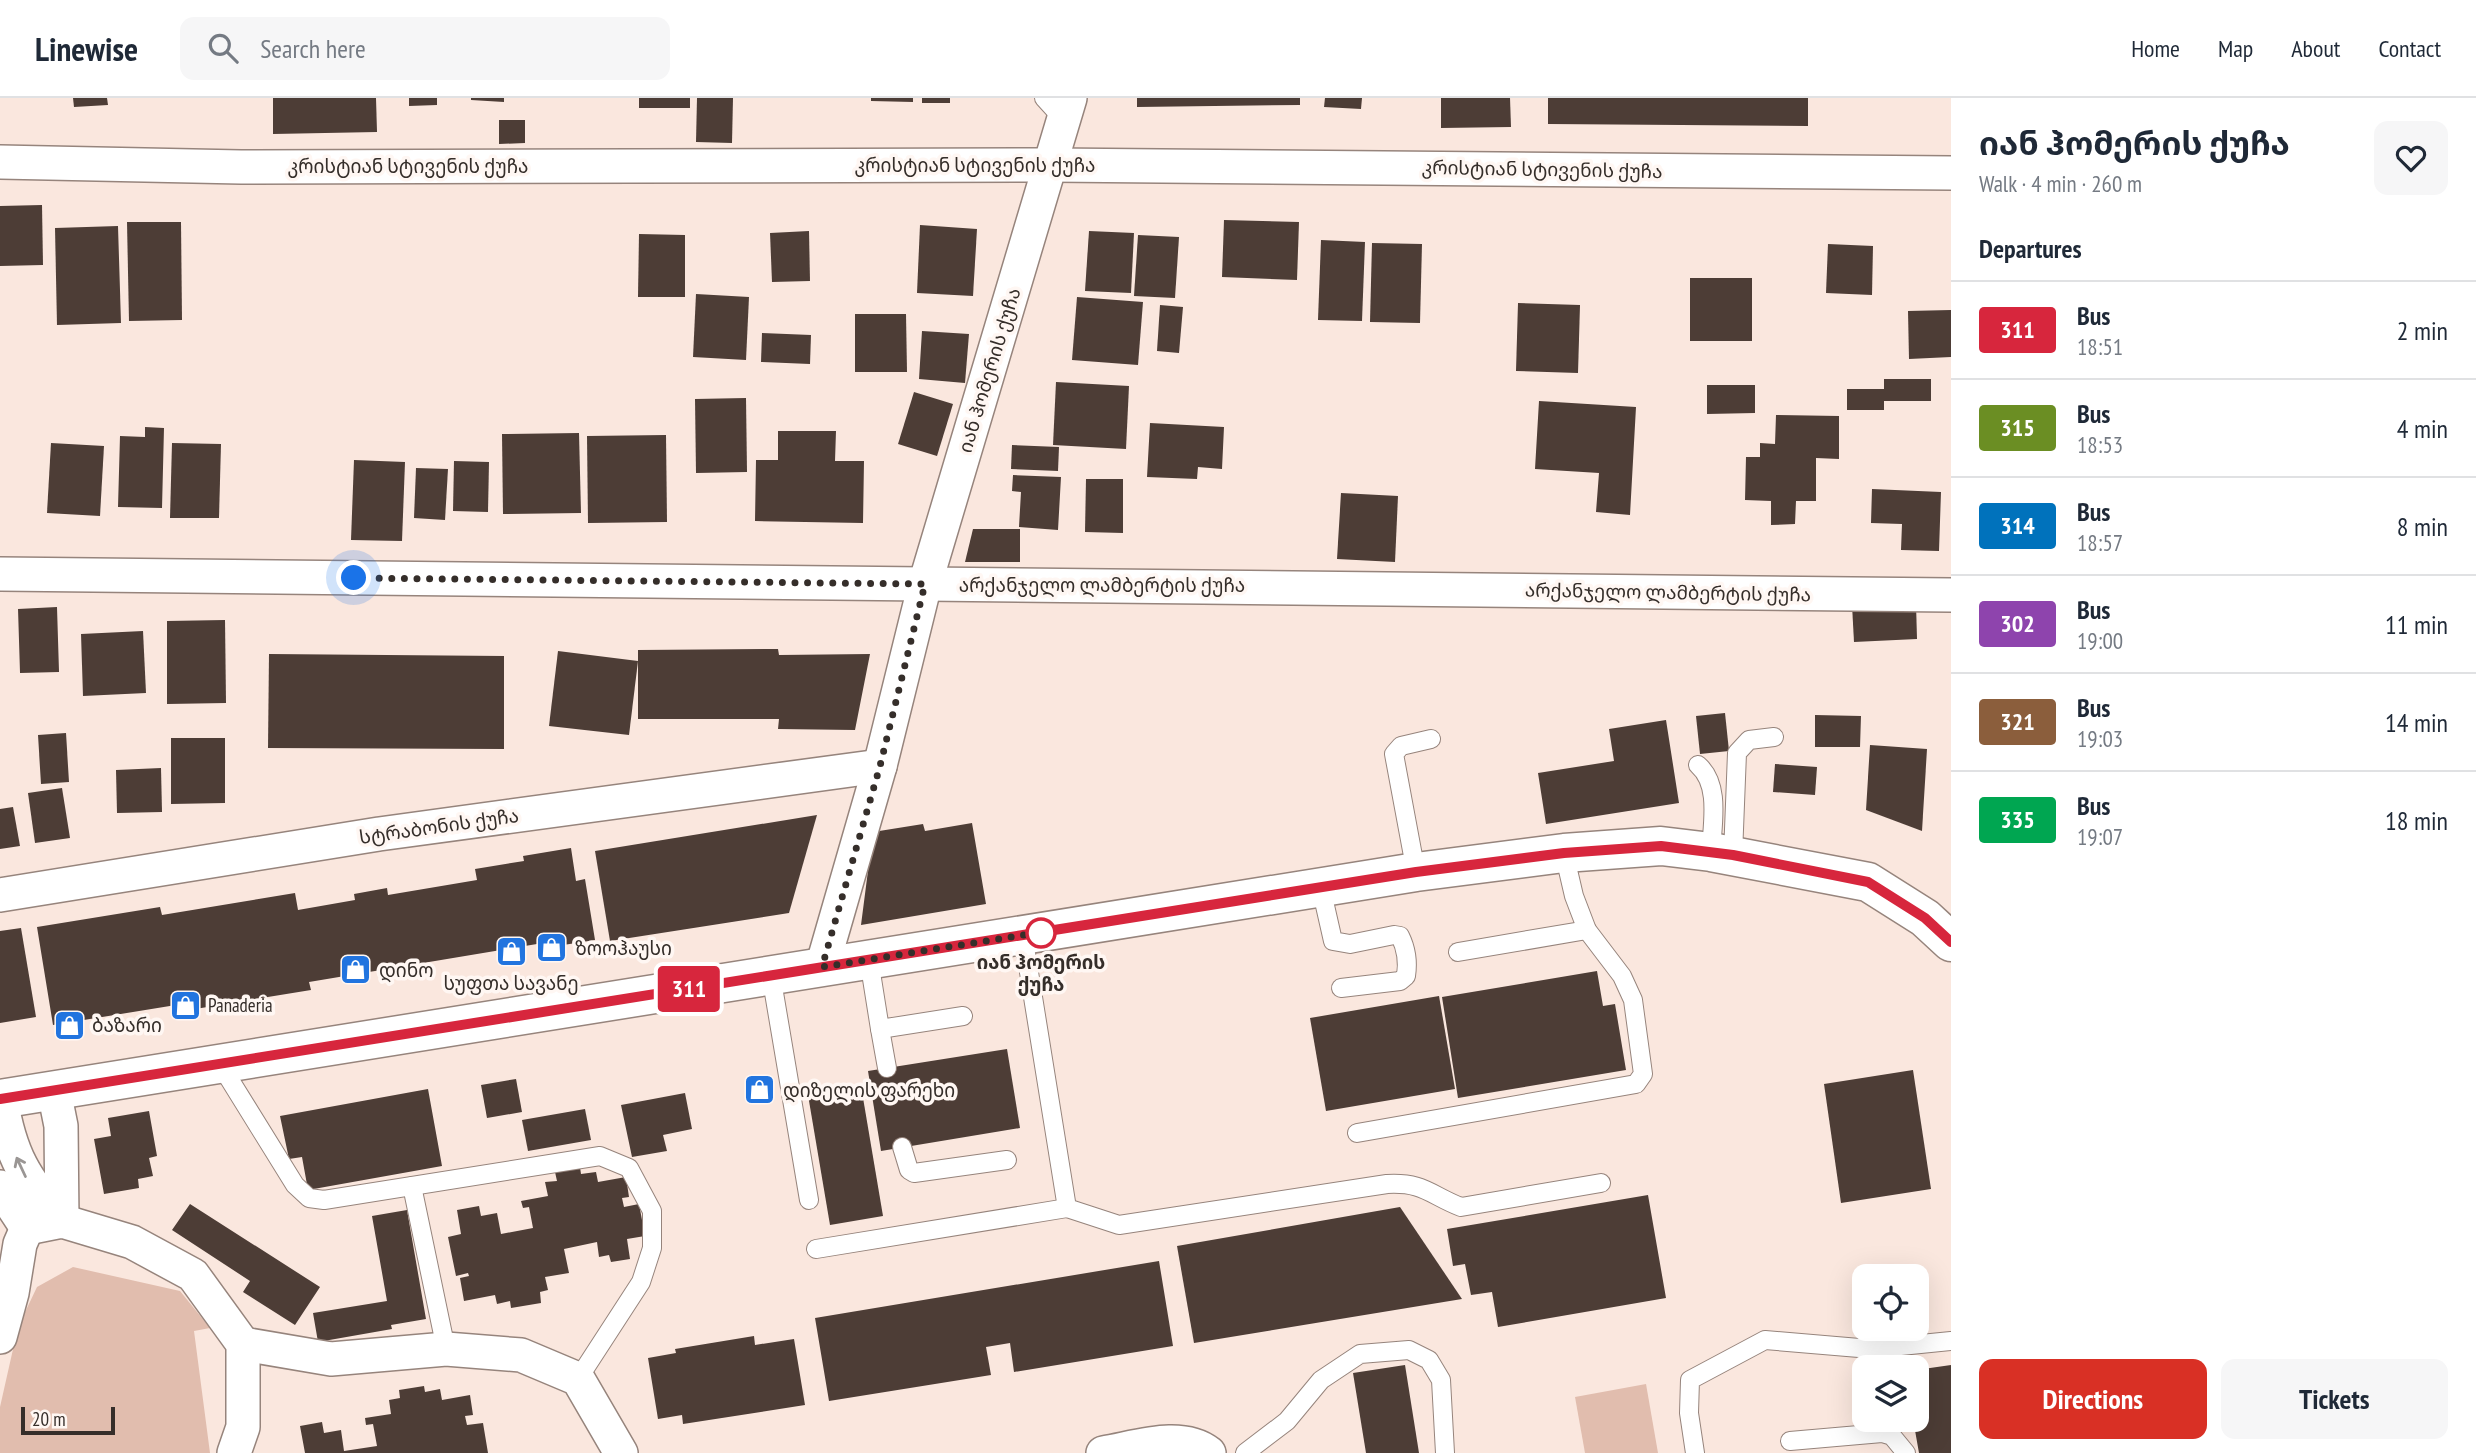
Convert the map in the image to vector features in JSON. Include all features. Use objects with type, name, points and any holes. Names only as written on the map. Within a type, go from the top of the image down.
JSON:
[{"type":"street","name":"იან ჰომერის ქუჩა","points":[[822,967],[880,766],[925,584],[1051,165],[1059,105]]},
{"type":"street","name":"კრისტიან სტივენის ქუჩა","points":[[0,162],[241,167],[1051,165],[1951,173]]},
{"type":"street","name":"არქანჯელო ლამბერტის ქუჩა","points":[[0,574],[1951,595]]},
{"type":"street","name":"სტრაბონის ქუჩა","points":[[0,895],[379,834],[880,766]]},
{"type":"street","points":[[62,1221],[30,1185],[7,1136],[0,1099],[1416,872],[1564,853],[1661,846],[1722,853],[1868,882],[1925,918],[1951,942]]},
{"type":"street","points":[[54,1091],[61,1126],[62,1221]]},
{"type":"street","points":[[0,1187],[27,1228]]},
{"type":"street","points":[[27,1228],[62,1221],[132,1242],[193,1275],[243,1344],[243,1427],[234,1453]]},
{"type":"street","points":[[0,1337],[12,1293],[20,1244],[27,1228]]},
{"type":"street","points":[[243,1344],[331,1359],[446,1349],[521,1355],[578,1379],[621,1453]]},
{"type":"street","points":[[1103,1453],[1178,1441],[1199,1445],[1209,1453]]},
{"type":"lane","points":[[1722,853],[1737,753],[1749,740],[1774,737]]},
{"type":"lane","points":[[1416,872],[1394,754],[1401,746],[1431,739]]},
{"type":"lane","points":[[1698,765],[1705,771],[1713,791],[1722,853]]},
{"type":"lane","points":[[1357,1133],[1636,1084],[1643,1074],[1633,1000],[1622,976],[1587,930],[1574,896],[1564,853]]},
{"type":"lane","points":[[1321,888],[1333,941],[1350,944],[1394,935],[1401,936],[1403,941],[1407,966],[1406,976],[1401,981],[1341,988]]},
{"type":"lane","points":[[1458,952],[1587,930]]},
{"type":"lane","points":[[1023,936],[1067,1208]]},
{"type":"lane","points":[[869,960],[887,1068]]},
{"type":"lane","points":[[771,975],[809,1200]]},
{"type":"lane","points":[[880,1029],[963,1016]]},
{"type":"lane","points":[[220,1064],[295,1185],[309,1198],[324,1200],[600,1156],[629,1168],[652,1211],[652,1248],[641,1282],[578,1379]]},
{"type":"lane","points":[[901,1147],[909,1170],[914,1173],[1007,1160]]},
{"type":"lane","points":[[816,1249],[1067,1208],[1119,1225],[1387,1184],[1409,1183],[1425,1187],[1441,1199],[1461,1207],[1601,1183]]},
{"type":"lane","points":[[412,1186],[446,1349]]},
{"type":"lane","points":[[1695,1453],[1689,1413],[1690,1380],[1765,1340],[1871,1349],[1951,1340]]},
{"type":"lane","points":[[1245,1453],[1287,1421],[1321,1380],[1360,1354],[1409,1350],[1429,1360],[1441,1380],[1446,1453]]},
{"type":"lane","points":[[1790,1441],[1882,1433],[1892,1436],[1906,1453]]},
{"type":"shaded area","points":[[73,1267],[180,1291],[210,1328],[194,1331],[210,1453],[0,1453],[0,1407],[18,1327],[37,1287]]},
{"type":"shaded area","points":[[1646,1384],[1658,1453],[1585,1453],[1575,1397]]},
{"type":"building","points":[[73,98],[107,98],[108,105],[74,107]]},
{"type":"building","points":[[273,98],[376,98],[377,132],[273,134]]},
{"type":"building","points":[[409,98],[437,98],[437,105],[409,106]]},
{"type":"building","points":[[504,98],[504,102],[471,100]]},
{"type":"building","points":[[639,98],[690,98],[690,108],[639,108]]},
{"type":"building","points":[[697,98],[733,98],[732,143],[696,142]]},
{"type":"building","points":[[871,98],[913,98],[913,102],[871,101]]},
{"type":"building","points":[[922,98],[950,98],[950,103],[922,103]]},
{"type":"building","points":[[1137,98],[1300,98],[1300,105],[1137,107]]},
{"type":"building","points":[[1325,98],[1362,98],[1361,109],[1324,107]]},
{"type":"building","points":[[1441,98],[1510,98],[1511,127],[1441,128]]},
{"type":"building","points":[[1548,98],[1808,98],[1808,126],[1548,124]]},
{"type":"building","points":[[499,120],[525,120],[525,143],[499,144]]},
{"type":"building","points":[[42,205],[43,265],[0,266],[0,206]]},
{"type":"building","points":[[1224,220],[1299,222],[1297,280],[1222,277]]},
{"type":"building","points":[[127,222],[181,222],[182,320],[129,321]]},
{"type":"building","points":[[920,225],[977,229],[973,296],[917,293]]},
{"type":"building","points":[[118,226],[121,323],[57,325],[55,228]]},
{"type":"building","points":[[809,231],[810,281],[772,282],[770,233]]},
{"type":"building","points":[[1089,231],[1134,233],[1131,293],[1085,291]]},
{"type":"building","points":[[639,234],[685,235],[685,297],[638,297]]},
{"type":"building","points":[[1138,235],[1179,237],[1175,298],[1134,296]]},
{"type":"building","points":[[1321,240],[1365,242],[1362,321],[1318,320]]},
{"type":"building","points":[[1372,243],[1422,244],[1420,323],[1370,322]]},
{"type":"building","points":[[1828,244],[1873,246],[1872,295],[1826,293]]},
{"type":"building","points":[[1690,278],[1752,278],[1752,341],[1690,341]]},
{"type":"building","points":[[696,294],[749,297],[746,360],[693,357]]},
{"type":"building","points":[[1077,297],[1143,302],[1138,365],[1072,360]]},
{"type":"building","points":[[1518,303],[1580,305],[1578,373],[1516,371]]},
{"type":"building","points":[[1160,305],[1183,307],[1179,353],[1157,351]]},
{"type":"building","points":[[1951,310],[1951,357],[1909,359],[1908,311]]},
{"type":"building","points":[[855,314],[906,314],[907,372],[855,372]]},
{"type":"building","points":[[922,331],[969,334],[965,383],[919,379]]},
{"type":"building","points":[[762,333],[811,335],[810,364],[761,362]]},
{"type":"building","points":[[1884,379],[1931,379],[1931,401],[1884,401],[1884,410],[1847,410],[1847,389],[1884,389]]},
{"type":"building","points":[[1056,382],[1129,386],[1126,449],[1053,445]]},
{"type":"building","points":[[1707,385],[1755,385],[1755,413],[1707,414]]},
{"type":"building","points":[[914,392],[953,404],[937,456],[898,444]]},
{"type":"building","points":[[746,398],[747,472],[696,473],[695,399]]},
{"type":"building","points":[[1539,401],[1636,407],[1630,515],[1596,512],[1599,473],[1535,469]]},
{"type":"building","points":[[1776,415],[1839,416],[1839,459],[1816,458],[1816,501],[1796,501],[1795,524],[1771,525],[1771,501],[1745,500],[1746,457],[1760,457],[1760,443],[1775,444]]},
{"type":"building","points":[[1150,423],[1224,427],[1222,469],[1198,467],[1197,479],[1147,477]]},
{"type":"building","points":[[145,427],[164,428],[162,508],[118,507],[120,436],[145,437]]},
{"type":"building","points":[[778,431],[836,431],[835,461],[864,461],[863,523],[755,521],[756,460],[778,460]]},
{"type":"building","points":[[579,433],[581,513],[503,514],[502,434]]},
{"type":"building","points":[[666,435],[667,522],[588,523],[587,436]]},
{"type":"building","points":[[51,443],[104,446],[100,516],[47,513]]},
{"type":"building","points":[[172,443],[221,444],[219,518],[170,518]]},
{"type":"building","points":[[1012,445],[1059,447],[1058,471],[1011,469]]},
{"type":"building","points":[[354,460],[405,462],[402,541],[351,540]]},
{"type":"building","points":[[454,461],[489,462],[488,512],[453,511]]},
{"type":"building","points":[[416,468],[448,469],[445,520],[414,518]]},
{"type":"building","points":[[1013,475],[1061,477],[1058,530],[1019,527],[1021,492],[1012,491]]},
{"type":"building","points":[[1086,479],[1123,479],[1123,533],[1085,532]]},
{"type":"building","points":[[1872,489],[1941,492],[1939,551],[1901,550],[1902,524],[1871,523]]},
{"type":"building","points":[[1341,493],[1398,496],[1395,562],[1337,559]]},
{"type":"building","points":[[973,529],[1020,529],[1020,562],[965,562]]},
{"type":"building","points":[[1916,603],[1917,639],[1854,642],[1852,605]]},
{"type":"building","points":[[57,607],[59,672],[20,673],[18,609]]},
{"type":"building","points":[[225,620],[226,703],[167,704],[167,621]]},
{"type":"building","points":[[143,631],[146,693],[83,696],[81,634]]},
{"type":"building","points":[[778,649],[779,655],[870,654],[855,730],[778,729],[779,719],[638,719],[638,650]]},
{"type":"building","points":[[558,651],[638,661],[629,735],[549,726]]},
{"type":"building","points":[[269,654],[504,656],[504,749],[268,748]]},
{"type":"building","points":[[1725,713],[1729,751],[1700,754],[1696,716]]},
{"type":"building","points":[[1815,715],[1861,716],[1860,747],[1815,747]]},
{"type":"building","points":[[1666,720],[1679,803],[1546,824],[1538,773],[1614,761],[1609,729]]},
{"type":"building","points":[[66,733],[69,782],[41,784],[38,735]]},
{"type":"building","points":[[171,738],[225,738],[225,803],[171,804]]},
{"type":"building","points":[[1870,745],[1927,749],[1922,831],[1866,810]]},
{"type":"building","points":[[1775,764],[1817,767],[1815,795],[1773,792]]},
{"type":"building","points":[[161,768],[162,812],[117,813],[116,770]]},
{"type":"building","points":[[62,788],[70,838],[35,843],[28,793]]},
{"type":"building","points":[[13,807],[20,846],[0,849],[0,809]]},
{"type":"building","points":[[817,815],[789,913],[610,941],[595,851]]},
{"type":"building","points":[[972,823],[986,904],[861,925],[873,832],[923,824],[925,831]]},
{"type":"building","points":[[571,848],[576,881],[585,879],[595,940],[538,949],[537,944],[309,982],[311,990],[177,1012],[176,1005],[53,1025],[37,927],[160,907],[162,915],[295,893],[298,910],[355,900],[354,894],[387,888],[388,895],[477,880],[475,869],[524,861],[523,856]]},
{"type":"building","points":[[21,928],[36,1017],[0,1023],[0,931]]},
{"type":"building","points":[[1597,971],[1603,1006],[1615,1004],[1626,1070],[1458,1098],[1442,997]]},
{"type":"building","points":[[1439,996],[1455,1089],[1326,1111],[1310,1018]]},
{"type":"building","points":[[1007,1049],[1020,1128],[881,1151],[868,1071]]},
{"type":"building","points":[[1913,1070],[1931,1189],[1841,1203],[1824,1084]]},
{"type":"building","points":[[516,1079],[522,1112],[487,1118],[481,1085]]},
{"type":"building","points":[[861,1086],[883,1216],[830,1225],[808,1095]]},
{"type":"building","points":[[428,1089],[442,1166],[308,1190],[302,1157],[289,1159],[280,1116]]},
{"type":"building","points":[[685,1093],[692,1129],[663,1135],[667,1151],[632,1157],[621,1105]]},
{"type":"building","points":[[585,1109],[591,1140],[528,1151],[522,1120]]},
{"type":"building","points":[[149,1111],[157,1156],[149,1158],[153,1176],[138,1179],[139,1188],[104,1194],[94,1139],[111,1136],[108,1118]]},
{"type":"building","points":[[580,1167],[581,1174],[596,1172],[598,1182],[626,1177],[629,1197],[622,1198],[624,1207],[639,1204],[645,1236],[627,1239],[630,1259],[611,1262],[609,1255],[599,1257],[597,1242],[564,1249],[569,1273],[545,1277],[548,1290],[540,1292],[541,1303],[511,1308],[510,1301],[497,1304],[495,1295],[464,1301],[460,1278],[469,1276],[468,1273],[456,1276],[448,1237],[461,1234],[457,1210],[479,1206],[481,1216],[497,1213],[501,1234],[533,1228],[529,1207],[523,1208],[521,1201],[548,1196],[545,1182],[557,1181],[555,1172]]},
{"type":"building","points":[[1648,1195],[1666,1298],[1498,1327],[1492,1292],[1471,1295],[1465,1264],[1453,1266],[1447,1229]]},
{"type":"building","points":[[190,1204],[320,1287],[295,1325],[243,1292],[250,1281],[172,1230]]},
{"type":"building","points":[[1400,1207],[1462,1299],[1194,1343],[1177,1246]]},
{"type":"building","points":[[407,1210],[426,1319],[391,1325],[392,1329],[318,1342],[313,1313],[387,1301],[372,1216]]},
{"type":"building","points":[[1159,1261],[1173,1346],[1014,1372],[1010,1343],[986,1347],[991,1375],[829,1401],[815,1318]]},
{"type":"building","points":[[754,1336],[755,1345],[794,1339],[805,1405],[683,1424],[682,1415],[658,1419],[648,1358],[676,1353],[675,1349]]},
{"type":"building","points":[[1405,1365],[1419,1453],[1366,1453],[1353,1373]]},
{"type":"building","points":[[1951,1365],[1951,1453],[1919,1453],[1915,1432],[1929,1432],[1929,1368]]},
{"type":"building","points":[[424,1386],[425,1392],[440,1389],[442,1400],[470,1395],[473,1415],[465,1416],[467,1425],[483,1423],[488,1453],[305,1453],[300,1426],[322,1422],[324,1433],[341,1430],[344,1451],[377,1446],[373,1424],[366,1425],[365,1418],[391,1414],[389,1400],[400,1398],[399,1390]]},
{"type":"bus line","name":"311","points":[[0,1099],[1416,872],[1564,853],[1661,846],[1733,855],[1868,882],[1925,918],[1951,942]]},
{"type":"place","name":"იან ჰომერის ქუჩა","points":[[1041,933]]},
{"type":"place","name":"ზოოჰაუსი","points":[[552,948]]},
{"type":"place","name":"სუფთა სავანე","points":[[511,952]]},
{"type":"place","name":"დინო","points":[[356,970]]},
{"type":"place","name":"Panaderia","points":[[185,1005]]},
{"type":"place","name":"ბაზარი","points":[[69,1025]]},
{"type":"place","name":"დიზელის ფარეხი","points":[[760,1090]]},
{"type":"route","points":[[354,578],[925,584],[880,766],[822,967],[1049,931],[1041,933]]}]
